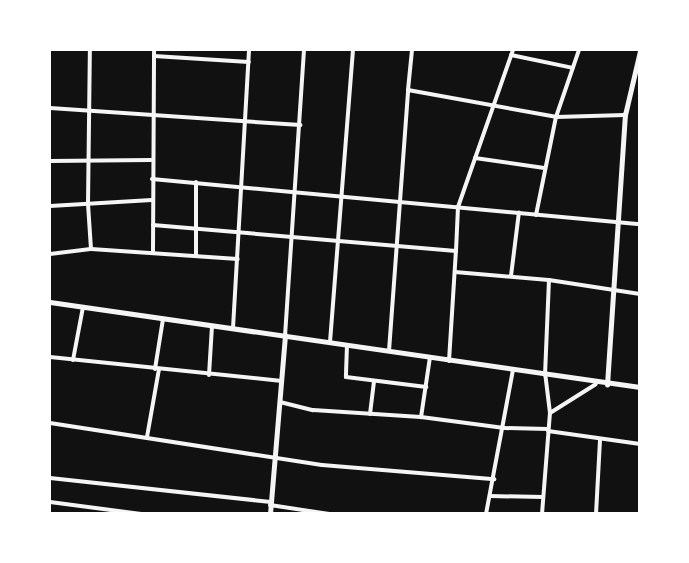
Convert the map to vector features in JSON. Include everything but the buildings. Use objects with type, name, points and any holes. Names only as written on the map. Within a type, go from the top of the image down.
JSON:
[{"type":"main road","points":[[50,302],[430,357],[596,384],[639,387]]},
{"type":"street","points":[[90,50],[88,204],[91,249]]},
{"type":"street","points":[[153,250],[151,160],[154,50]]},
{"type":"street","points":[[233,328],[243,187],[249,50]]},
{"type":"street","points":[[270,513],[282,381],[304,50]]},
{"type":"street","points":[[330,342],[353,50]]},
{"type":"street","points":[[389,351],[399,249],[400,201],[412,50]]},
{"type":"street","points":[[449,361],[458,207],[513,50]]},
{"type":"street","points":[[536,214],[556,117],[579,50]]},
{"type":"street","points":[[607,384],[615,222],[625,115],[638,65],[639,51]]},
{"type":"street","points":[[511,55],[573,68]]},
{"type":"street","points":[[154,56],[249,62]]},
{"type":"street","points":[[408,90],[495,103],[556,117],[625,115]]},
{"type":"street","points":[[50,108],[152,113],[300,125]]},
{"type":"street","points":[[475,158],[544,168]]},
{"type":"street","points":[[50,161],[151,160]]},
{"type":"street","points":[[152,178],[639,224]]},
{"type":"street","points":[[196,182],[196,255]]},
{"type":"street","points":[[50,206],[152,200]]},
{"type":"street","points":[[511,276],[519,212]]},
{"type":"street","points":[[153,225],[399,249],[456,251]]},
{"type":"street","points":[[50,254],[91,249],[153,250],[238,259]]},
{"type":"street","points":[[455,272],[549,280],[639,294]]},
{"type":"street","points":[[542,513],[550,413],[545,375],[549,280]]},
{"type":"street","points":[[73,360],[83,307]]},
{"type":"street","points":[[147,437],[163,319]]},
{"type":"street","points":[[210,375],[212,326]]},
{"type":"street","points":[[347,345],[345,376],[426,387]]},
{"type":"street","points":[[50,357],[282,381]]},
{"type":"street","points":[[421,417],[430,357]]},
{"type":"street","points":[[486,513],[504,428],[513,370]]},
{"type":"street","points":[[370,414],[374,381]]},
{"type":"street","points":[[550,413],[596,384]]},
{"type":"street","points":[[280,402],[313,410],[421,417],[504,428],[548,430],[600,440],[639,444]]},
{"type":"street","points":[[50,423],[322,465],[494,479]]},
{"type":"street","points":[[597,513],[600,440]]},
{"type":"street","points":[[50,478],[270,503],[329,513]]},
{"type":"street","points":[[490,496],[543,497]]},
{"type":"street","points":[[50,502],[141,513]]}]
